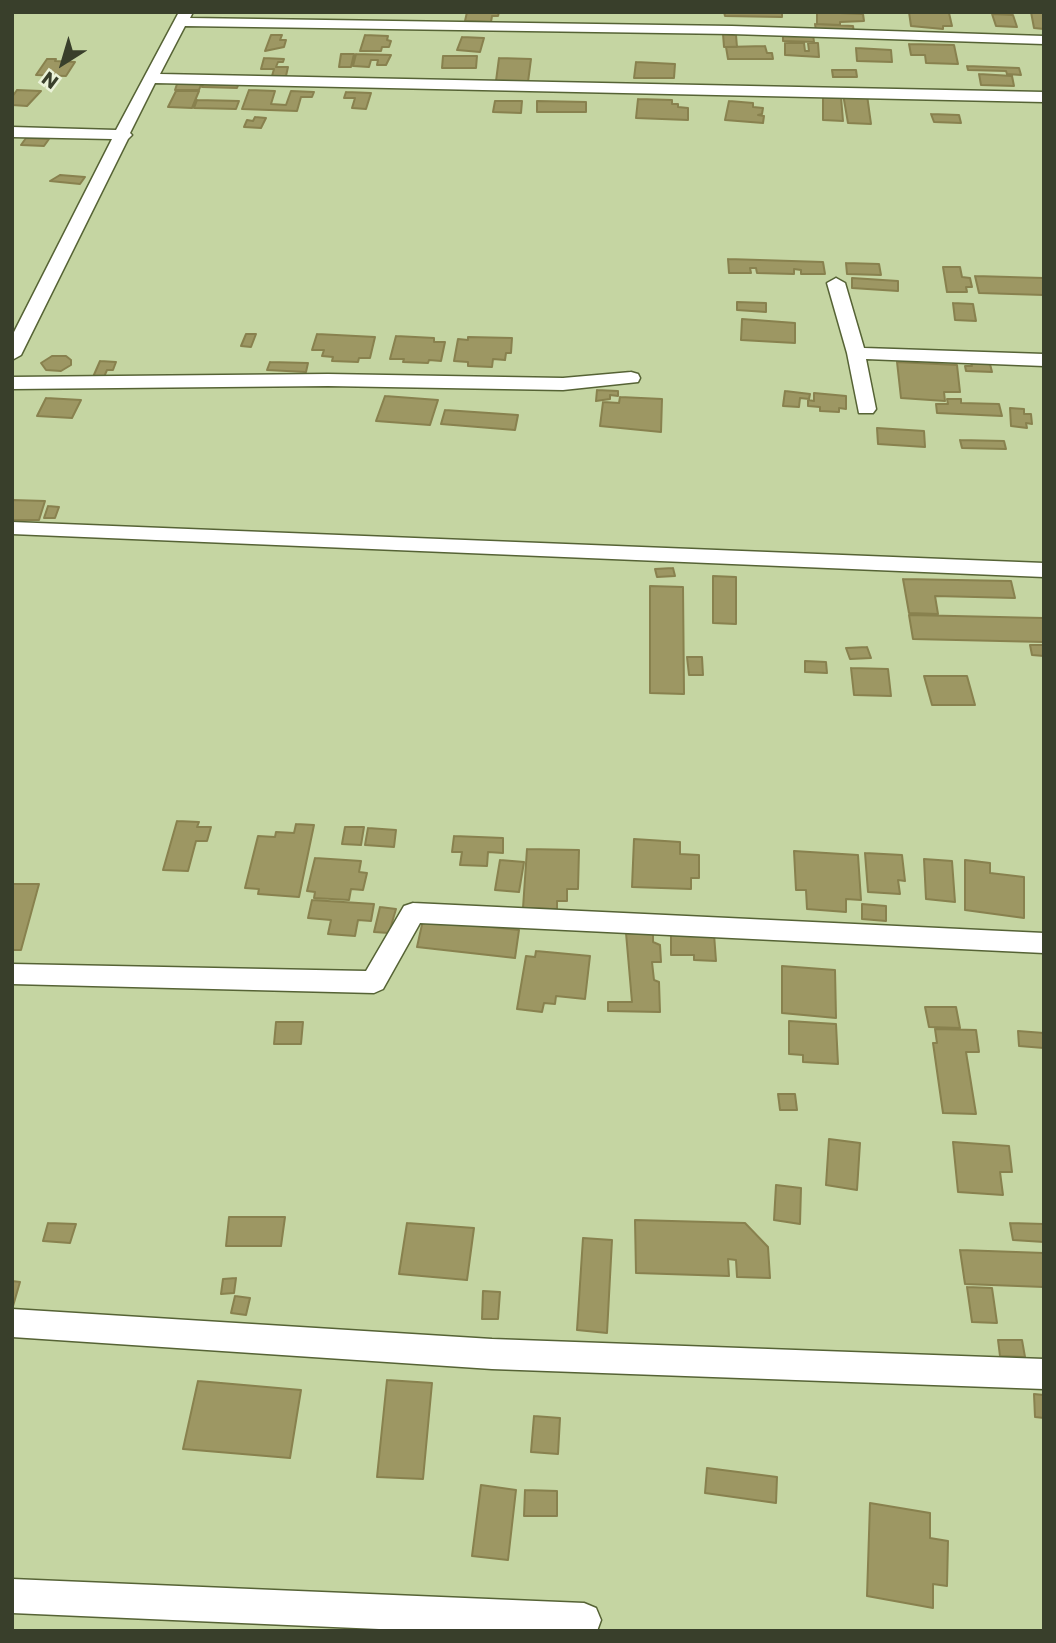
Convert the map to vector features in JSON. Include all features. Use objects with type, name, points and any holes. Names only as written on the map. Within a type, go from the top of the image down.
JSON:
[{"type":"street","points":[[12,355],[124,135],[150,78],[184,17],[1044,40]]},
{"type":"street","points":[[150,78],[1044,97]]},
{"type":"street","points":[[12,132],[124,135]]},
{"type":"street","points":[[836,283],[856,353],[866,409]]},
{"type":"street","points":[[856,353],[1044,360]]},
{"type":"street","points":[[12,383],[354,380],[563,384],[631,378]]},
{"type":"street","points":[[12,528],[1044,570]]},
{"type":"street","points":[[12,974],[374,982],[413,913],[1044,943]]},
{"type":"street","points":[[12,1323],[492,1354],[1044,1374]]},
{"type":"street","points":[[12,1596],[584,1620]]},
{"type":"building","points":[[467,12],[499,12],[498,16],[492,16],[491,22],[465,21]]},
{"type":"building","points":[[724,12],[782,12],[782,17],[725,16]]},
{"type":"building","points":[[817,12],[863,14],[864,21],[840,22],[840,25],[817,24]]},
{"type":"building","points":[[909,12],[949,13],[952,26],[943,26],[943,29],[911,26]]},
{"type":"building","points":[[1031,12],[1044,13],[1044,29],[1034,28]]},
{"type":"building","points":[[992,14],[1013,15],[1017,27],[996,26]]},
{"type":"building","points":[[815,24],[853,26],[854,33],[816,31]]},
{"type":"building","points":[[783,33],[813,34],[814,42],[783,41]]},
{"type":"building","points":[[723,34],[736,35],[737,47],[724,47]]},
{"type":"building","points":[[271,35],[282,35],[280,40],[286,40],[284,47],[265,51]]},
{"type":"building","points":[[365,35],[388,36],[387,40],[391,41],[389,47],[382,47],[381,51],[360,51]]},
{"type":"building","points":[[462,37],[484,38],[480,52],[457,50]]},
{"type":"building","points":[[785,43],[804,43],[805,51],[809,51],[808,43],[818,43],[819,57],[785,55]]},
{"type":"building","points":[[909,44],[954,45],[958,64],[926,63],[925,55],[911,55]]},
{"type":"building","points":[[765,46],[767,53],[772,53],[773,59],[728,59],[726,47]]},
{"type":"building","points":[[856,48],[891,50],[892,62],[857,61]]},
{"type":"building","points":[[341,54],[354,54],[351,67],[339,67]]},
{"type":"building","points":[[356,54],[391,55],[386,65],[377,65],[378,60],[371,60],[369,67],[353,66]]},
{"type":"building","points":[[443,56],[477,56],[476,68],[442,68]]},
{"type":"building","points":[[264,58],[284,59],[283,62],[278,62],[276,67],[288,67],[286,76],[272,76],[274,69],[261,69]]},
{"type":"building","points":[[499,58],[531,59],[528,82],[496,81]]},
{"type":"building","points":[[47,59],[75,62],[66,76],[36,75]]},
{"type":"building","points":[[636,62],[675,64],[674,78],[634,78]]},
{"type":"building","points":[[967,66],[1019,68],[1021,75],[1007,74],[1006,71],[968,70]]},
{"type":"building","points":[[832,70],[856,70],[857,77],[833,77]]},
{"type":"building","points":[[979,74],[1012,76],[1014,86],[981,85]]},
{"type":"building","points":[[178,81],[202,82],[199,90],[175,90]]},
{"type":"building","points":[[204,82],[239,83],[237,88],[202,87]]},
{"type":"building","points":[[17,90],[41,91],[27,106],[12,105],[12,97]]},
{"type":"building","points":[[249,90],[275,91],[271,104],[286,105],[291,91],[314,92],[312,97],[301,97],[297,111],[242,109]]},
{"type":"building","points":[[176,91],[199,91],[192,108],[168,107]]},
{"type":"building","points":[[346,92],[371,93],[366,109],[352,108],[355,98],[344,98]]},
{"type":"building","points":[[843,94],[867,95],[871,124],[848,123]]},
{"type":"building","points":[[823,96],[841,97],[843,121],[823,120]]},
{"type":"building","points":[[638,99],[672,100],[672,104],[678,104],[678,107],[688,108],[688,120],[636,118]]},
{"type":"building","points":[[197,100],[239,101],[236,109],[194,108]]},
{"type":"building","points":[[495,101],[522,101],[521,113],[493,112]]},
{"type":"building","points":[[537,101],[586,102],[586,112],[537,112]]},
{"type":"building","points":[[729,101],[753,103],[753,107],[763,108],[762,114],[758,115],[764,116],[763,123],[725,120]]},
{"type":"building","points":[[931,114],[959,115],[961,123],[934,122]]},
{"type":"building","points":[[255,117],[266,118],[261,128],[244,127],[247,120],[253,121]]},
{"type":"building","points":[[26,138],[49,139],[44,146],[21,145]]},
{"type":"building","points":[[60,175],[85,177],[80,184],[50,181]]},
{"type":"building","points":[[728,259],[823,262],[825,274],[801,274],[801,270],[794,269],[794,274],[757,273],[756,268],[750,268],[751,273],[729,273]]},
{"type":"building","points":[[846,263],[879,264],[881,275],[847,274]]},
{"type":"building","points":[[943,267],[960,267],[962,277],[970,278],[972,287],[966,287],[967,292],[947,292]]},
{"type":"building","points":[[975,276],[1044,278],[1044,295],[979,293]]},
{"type":"building","points":[[852,278],[898,281],[898,291],[852,288]]},
{"type":"building","points":[[737,302],[766,303],[766,312],[737,310]]},
{"type":"building","points":[[953,303],[973,304],[976,321],[955,320]]},
{"type":"building","points":[[742,319],[795,323],[795,343],[741,340]]},
{"type":"building","points":[[246,334],[256,334],[251,347],[241,346]]},
{"type":"building","points":[[317,334],[375,337],[370,358],[359,358],[358,362],[332,361],[333,357],[322,356],[324,350],[312,350]]},
{"type":"building","points":[[396,336],[434,338],[434,342],[445,342],[441,361],[429,360],[428,363],[390,359]]},
{"type":"building","points":[[468,337],[512,338],[511,353],[506,353],[505,360],[493,359],[492,367],[468,366],[468,362],[454,361],[458,339],[468,340]]},
{"type":"building","points":[[52,356],[66,356],[71,360],[71,365],[61,371],[46,370],[41,363]]},
{"type":"building","points":[[100,361],[116,362],[113,370],[107,370],[104,377],[93,377]]},
{"type":"building","points":[[270,362],[308,363],[306,372],[267,370]]},
{"type":"building","points":[[897,362],[957,365],[960,392],[944,392],[945,401],[901,398]]},
{"type":"building","points":[[971,363],[990,364],[992,372],[966,371],[965,366],[972,366]]},
{"type":"building","points":[[597,390],[618,391],[618,396],[610,395],[610,399],[596,401]]},
{"type":"building","points":[[785,391],[810,394],[809,399],[800,398],[799,407],[783,406]]},
{"type":"building","points":[[814,393],[846,396],[846,409],[839,408],[839,412],[820,411],[820,407],[808,406],[808,400],[814,401]]},
{"type":"building","points":[[385,396],[438,400],[430,425],[376,421]]},
{"type":"building","points":[[620,397],[662,399],[661,432],[600,426],[603,402],[619,403]]},
{"type":"building","points":[[46,398],[81,400],[72,418],[37,416]]},
{"type":"building","points":[[947,399],[961,399],[961,403],[999,404],[1002,416],[937,413],[936,404],[948,404]]},
{"type":"building","points":[[1010,408],[1024,409],[1024,414],[1031,414],[1032,424],[1026,423],[1027,428],[1011,426]]},
{"type":"building","points":[[445,410],[518,415],[515,430],[441,424]]},
{"type":"building","points":[[877,428],[924,431],[925,447],[878,444]]},
{"type":"building","points":[[960,440],[1004,441],[1006,449],[962,448]]},
{"type":"building","points":[[12,500],[45,501],[39,520],[12,520]]},
{"type":"building","points":[[48,506],[59,507],[55,518],[44,518]]},
{"type":"building","points":[[673,568],[675,576],[657,577],[655,569]]},
{"type":"building","points":[[713,576],[736,577],[736,624],[713,623]]},
{"type":"building","points":[[903,579],[1011,581],[1015,598],[935,596],[938,614],[909,613]]},
{"type":"building","points":[[650,586],[683,587],[684,694],[650,693]]},
{"type":"building","points":[[909,615],[1044,618],[1044,642],[913,639]]},
{"type":"building","points":[[1030,645],[1044,645],[1044,656],[1032,655]]},
{"type":"building","points":[[867,647],[871,658],[850,659],[846,648]]},
{"type":"building","points":[[687,657],[702,657],[703,675],[689,675]]},
{"type":"building","points":[[805,661],[826,662],[827,673],[805,672]]},
{"type":"building","points":[[851,668],[888,669],[891,696],[854,695]]},
{"type":"building","points":[[924,676],[967,676],[975,705],[932,705]]},
{"type":"building","points":[[177,821],[199,822],[197,827],[211,827],[207,841],[196,841],[188,871],[163,870]]},
{"type":"building","points":[[296,824],[314,825],[299,897],[258,894],[259,889],[245,888],[258,836],[275,837],[276,832],[294,833]]},
{"type":"building","points":[[345,827],[364,827],[361,845],[342,844]]},
{"type":"building","points":[[368,828],[396,830],[394,847],[365,845]]},
{"type":"building","points":[[454,836],[503,838],[503,853],[488,852],[487,866],[460,865],[462,852],[452,852]]},
{"type":"building","points":[[634,839],[680,842],[680,854],[699,855],[699,878],[691,878],[691,889],[632,887]]},
{"type":"building","points":[[527,849],[579,850],[578,889],[567,889],[567,901],[557,901],[557,909],[523,908]]},
{"type":"building","points":[[794,851],[858,855],[861,900],[846,899],[846,912],[807,909],[806,890],[796,890]]},
{"type":"building","points":[[865,853],[902,855],[905,881],[898,880],[900,894],[868,892]]},
{"type":"building","points":[[315,858],[361,861],[359,872],[367,873],[363,890],[351,889],[349,900],[314,898],[315,892],[307,891]]},
{"type":"building","points":[[924,859],[952,861],[955,902],[926,899]]},
{"type":"building","points":[[500,860],[524,862],[519,892],[495,890]]},
{"type":"building","points":[[965,860],[990,863],[990,873],[1024,877],[1024,918],[965,910]]},
{"type":"building","points":[[12,884],[39,884],[21,950],[12,950]]},
{"type":"building","points":[[312,900],[374,904],[371,921],[358,920],[355,936],[328,934],[331,920],[308,918]]},
{"type":"building","points":[[862,904],[886,906],[886,921],[862,919]]},
{"type":"building","points":[[380,907],[396,909],[389,933],[374,932]]},
{"type":"building","points":[[423,920],[519,930],[515,958],[417,947]]},
{"type":"building","points":[[626,933],[653,934],[653,942],[660,945],[661,962],[652,962],[654,980],[659,982],[660,1012],[608,1011],[608,1002],[632,1002]]},
{"type":"building","points":[[671,933],[714,934],[716,961],[694,960],[694,955],[671,955]]},
{"type":"building","points":[[536,951],[590,956],[585,999],[556,996],[555,1004],[544,1003],[542,1012],[517,1009],[526,956],[535,957]]},
{"type":"building","points":[[782,966],[835,970],[836,1018],[782,1013]]},
{"type":"building","points":[[925,1007],[956,1007],[960,1028],[929,1027]]},
{"type":"building","points":[[789,1021],[836,1024],[838,1064],[803,1062],[803,1055],[789,1054]]},
{"type":"building","points":[[276,1022],[303,1022],[301,1044],[274,1044]]},
{"type":"building","points":[[935,1029],[976,1030],[979,1052],[966,1052],[976,1114],[943,1113],[933,1043],[937,1043]]},
{"type":"building","points":[[1018,1031],[1044,1033],[1044,1048],[1019,1046]]},
{"type":"building","points":[[778,1094],[795,1094],[797,1110],[780,1110]]},
{"type":"building","points":[[829,1139],[860,1143],[857,1190],[826,1185]]},
{"type":"building","points":[[953,1142],[1009,1146],[1012,1172],[1000,1172],[1003,1195],[958,1192]]},
{"type":"building","points":[[776,1185],[801,1188],[800,1224],[774,1220]]},
{"type":"building","points":[[229,1217],[285,1217],[281,1246],[226,1246]]},
{"type":"building","points":[[635,1220],[745,1223],[768,1247],[770,1278],[737,1277],[736,1260],[728,1259],[729,1276],[636,1273]]},
{"type":"building","points":[[48,1223],[76,1224],[70,1243],[43,1241]]},
{"type":"building","points":[[407,1223],[474,1228],[467,1280],[399,1274]]},
{"type":"building","points":[[1010,1223],[1044,1224],[1044,1242],[1013,1240]]},
{"type":"building","points":[[583,1238],[612,1240],[607,1333],[577,1330]]},
{"type":"building","points":[[960,1250],[1044,1253],[1044,1287],[965,1284]]},
{"type":"building","points":[[236,1278],[234,1293],[221,1294],[223,1279]]},
{"type":"building","points":[[12,1281],[20,1282],[13,1306],[12,1306]]},
{"type":"building","points":[[967,1287],[992,1288],[997,1323],[972,1322]]},
{"type":"building","points":[[483,1291],[500,1292],[498,1319],[482,1319]]},
{"type":"building","points":[[235,1296],[250,1298],[246,1315],[231,1313]]},
{"type":"building","points":[[998,1340],[1022,1340],[1025,1357],[1000,1356]]},
{"type":"building","points":[[387,1380],[432,1383],[423,1479],[377,1477]]},
{"type":"building","points":[[198,1381],[301,1390],[290,1458],[183,1449]]},
{"type":"building","points":[[1034,1394],[1044,1395],[1044,1418],[1035,1417]]},
{"type":"building","points":[[534,1416],[560,1418],[558,1454],[531,1452]]},
{"type":"building","points":[[707,1468],[777,1477],[776,1503],[705,1493]]},
{"type":"building","points":[[481,1485],[516,1490],[508,1560],[472,1556]]},
{"type":"building","points":[[525,1490],[557,1491],[557,1516],[524,1516]]},
{"type":"building","points":[[870,1503],[930,1513],[930,1538],[948,1541],[947,1586],[933,1584],[933,1608],[867,1596]]}]
